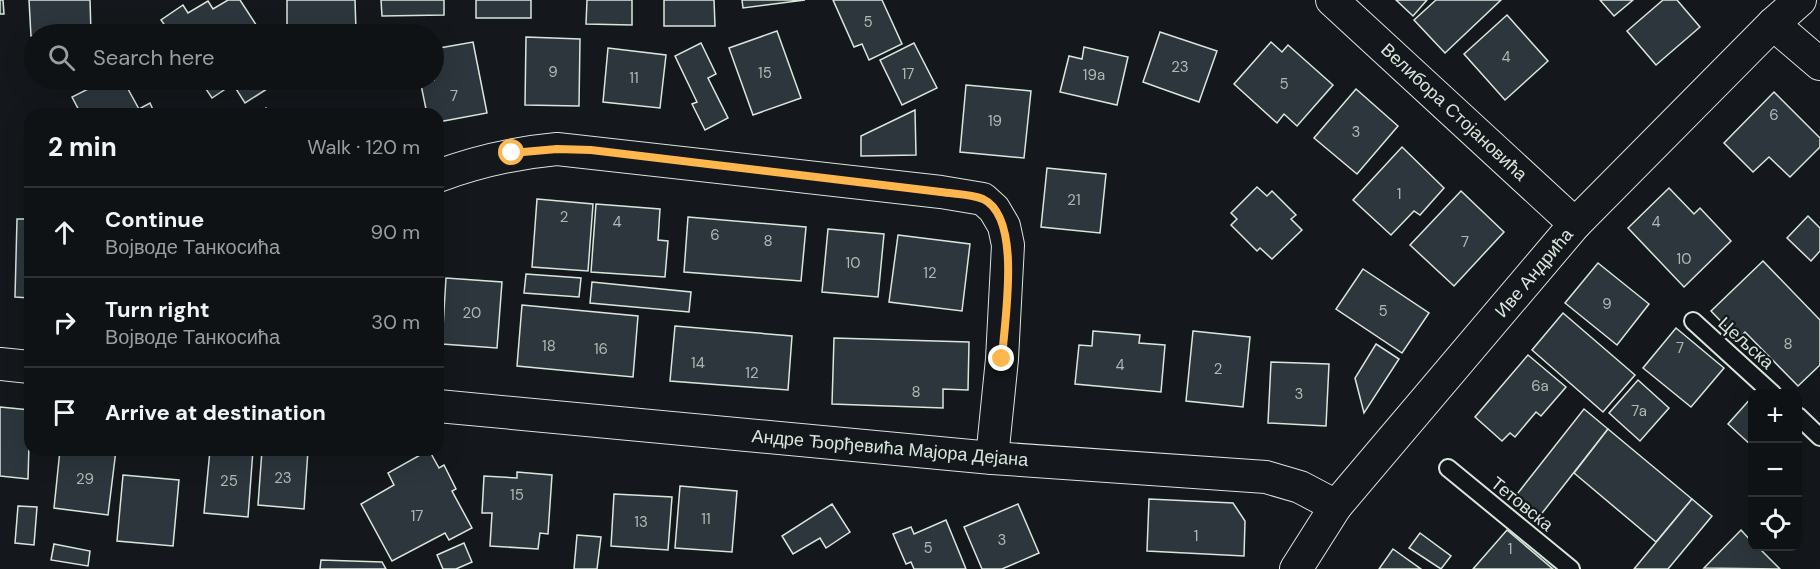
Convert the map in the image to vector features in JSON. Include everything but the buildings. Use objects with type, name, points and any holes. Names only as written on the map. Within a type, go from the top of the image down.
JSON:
[{"type":"street","name":"Велибора Стојановића","points":[[1332,0],[1575,224]]},
{"type":"street","name":"Иве Андрића","points":[[1296,569],[1336,506],[1575,224],[1773,24],[1800,0]]},
{"type":"street","points":[[1773,24],[1820,64]]},
{"type":"street","points":[[444,174],[477,161],[512,153],[557,149],[918,189],[983,199],[994,209],[1004,226],[1008,245],[1002,359],[992,458]]},
{"type":"street","points":[[0,364],[24,366]]},
{"type":"street","name":"Андре Ђорђевића Мајора Дејана","points":[[444,407],[992,458],[1266,477],[1300,487],[1336,506]]},
{"type":"lane","name":"Цељска","points":[[1693,321],[1769,389]]},
{"type":"lane","points":[[1802,421],[1820,437]]},
{"type":"lane","name":"Тетовска","points":[[1448,468],[1571,569]]},
{"type":"route","points":[[512,153],[557,149],[591,150],[983,199],[994,209],[1004,226],[1008,245],[1002,359]]}]
